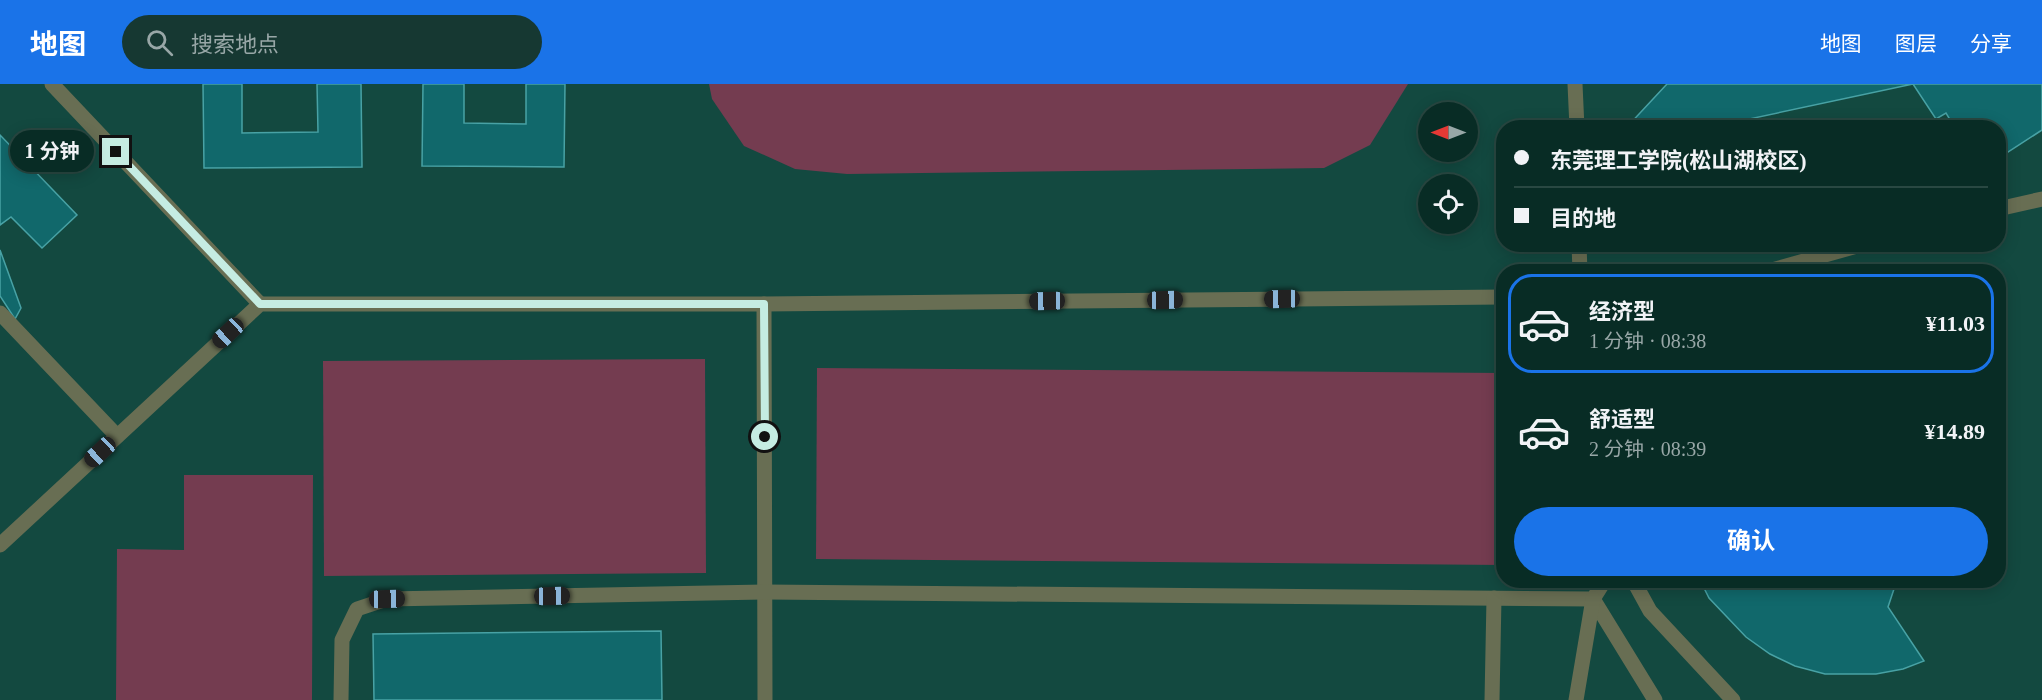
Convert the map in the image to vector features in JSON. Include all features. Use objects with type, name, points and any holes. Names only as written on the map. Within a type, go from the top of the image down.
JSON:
[{"type":"street","points":[[52,84],[260,304]]},
{"type":"street","points":[[1575,84],[1576,120]]},
{"type":"street","points":[[2006,208],[2042,199]]},
{"type":"street","points":[[1793,264],[1836,252]]},
{"type":"street","points":[[0,545],[260,304],[764,304],[1496,297]]},
{"type":"street","points":[[764,304],[765,700]]},
{"type":"street","points":[[0,313],[117,436]]},
{"type":"street","points":[[1576,700],[1593,599],[1600,588]]},
{"type":"street","points":[[1637,588],[1650,611],[1733,700]]},
{"type":"street","points":[[340,700],[342,640],[357,609],[387,599],[765,592],[1593,599]]},
{"type":"street","points":[[1492,700],[1494,598]]},
{"type":"street","points":[[1593,599],[1655,700]]},
{"type":"shaded area","points":[[0,84],[2042,84],[2042,700],[0,700]]},
{"type":"shaded area","points":[[709,84],[1408,84],[1370,145],[1324,168],[847,174],[795,169],[744,146],[712,99]]},
{"type":"shaded area","points":[[705,359],[706,573],[324,576],[323,361]]},
{"type":"shaded area","points":[[817,368],[1496,373],[1496,565],[816,559]]},
{"type":"shaded area","points":[[184,475],[313,475],[312,700],[116,700],[117,549],[184,550]]},
{"type":"building","points":[[203,84],[242,84],[242,133],[318,132],[317,84],[361,84],[362,167],[204,168]]},
{"type":"building","points":[[423,84],[464,84],[464,123],[526,124],[526,84],[565,84],[564,167],[422,166]]},
{"type":"building","points":[[1667,84],[1913,84],[1744,120],[1633,120]]},
{"type":"building","points":[[1913,84],[2042,84],[2042,130],[2006,153],[2006,120],[1950,120],[1946,113],[1936,119]]},
{"type":"building","points":[[0,135],[77,215],[42,248],[11,217],[0,225]]},
{"type":"building","points":[[0,250],[21,308],[15,319],[0,296]]},
{"type":"building","points":[[1704,588],[1894,588],[1888,607],[1924,661],[1903,669],[1876,674],[1825,674],[1795,666],[1770,654],[1746,637],[1709,598]]},
{"type":"building","points":[[661,631],[662,700],[374,700],[373,634]]},
{"type":"route","points":[[116,152],[260,304],[764,304],[765,437]]}]
